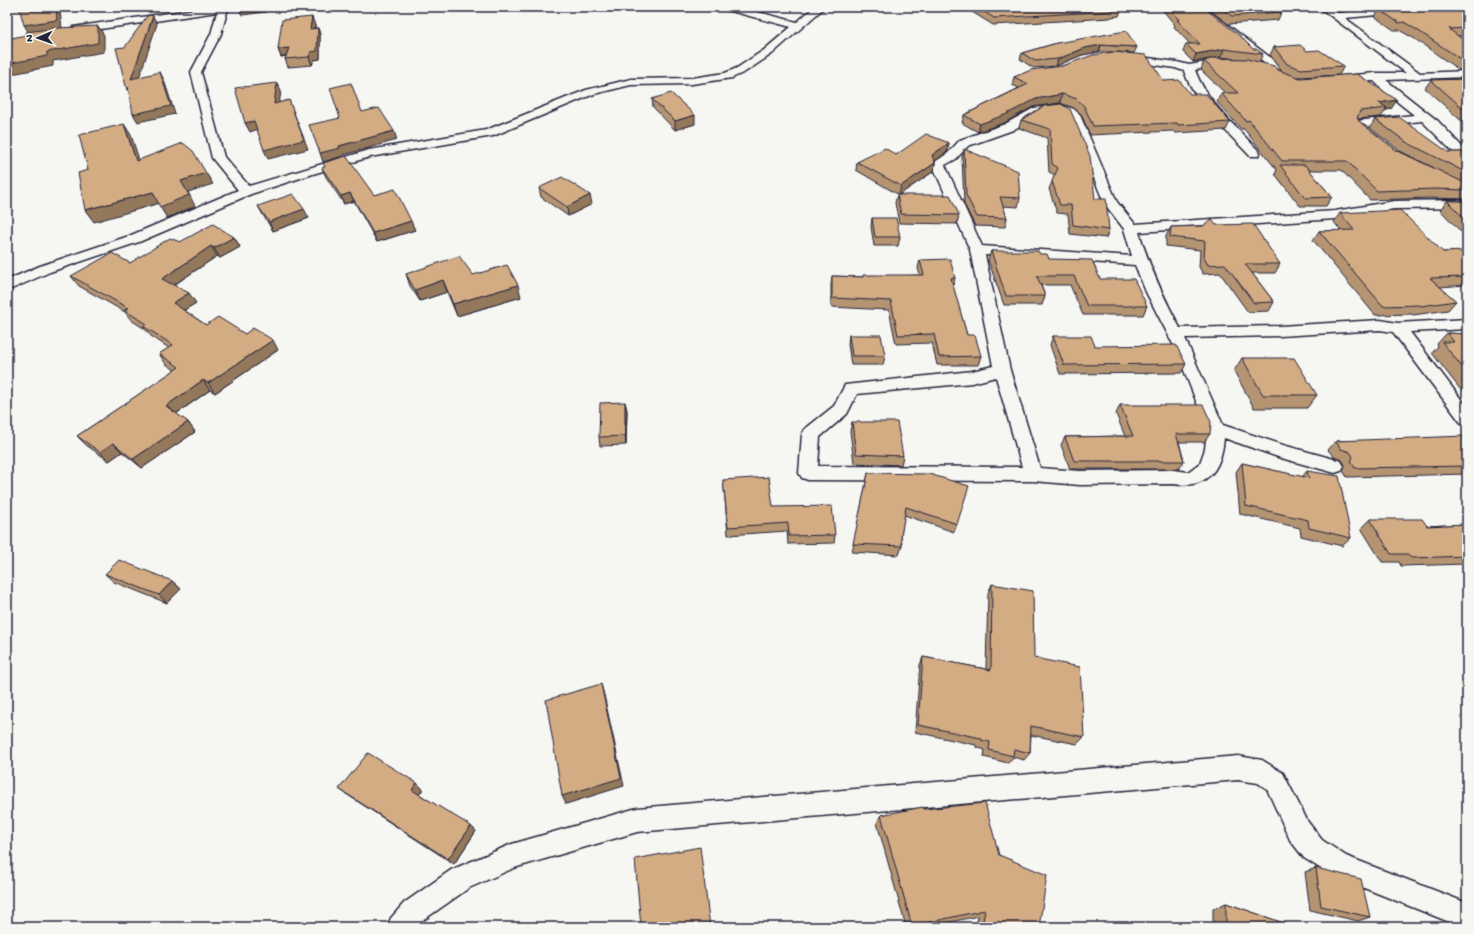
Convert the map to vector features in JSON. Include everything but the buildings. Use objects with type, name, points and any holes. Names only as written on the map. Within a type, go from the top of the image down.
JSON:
[{"type":"street","points":[[726,7],[797,25]]},
{"type":"street","points":[[7,286],[45,269],[141,236],[246,191],[312,170],[369,154],[489,133],[590,92],[610,86],[631,82],[692,81],[728,76],[741,70],[768,52],[797,25],[820,7]]},
{"type":"street","points":[[1198,7],[1267,60],[1278,75],[1286,79],[1303,81]]},
{"type":"street","points":[[1324,7],[1373,45],[1416,75]]},
{"type":"street","points":[[1337,16],[1432,7]]},
{"type":"street","points":[[62,32],[223,8],[216,34],[196,72],[218,158],[246,191]]},
{"type":"street","points":[[1115,57],[1177,65],[1189,69],[1205,64],[1236,61]]},
{"type":"street","points":[[1254,65],[1276,72]]},
{"type":"street","points":[[1189,69],[1196,86],[1254,153]]},
{"type":"street","points":[[1324,80],[1375,76],[1467,74]]},
{"type":"street","points":[[1375,76],[1389,90],[1425,117],[1467,159]]},
{"type":"street","points":[[1002,370],[972,377],[851,389],[841,410],[811,434],[808,473],[1033,474],[1080,478],[1173,477],[1188,479],[1197,476],[1208,467],[1214,449],[1216,428],[1184,350],[1153,292],[1140,261],[1131,228],[1111,203],[1074,115],[1070,111],[1060,107],[1038,110],[1009,127],[964,143],[952,156],[938,164],[977,250],[1002,370],[1033,474]]},
{"type":"street","points":[[1380,145],[1363,133],[1359,128],[1359,124],[1425,117]]},
{"type":"street","points":[[1131,228],[1335,215],[1394,204],[1467,204]]},
{"type":"street","points":[[977,250],[1140,261]]},
{"type":"street","points":[[1175,333],[1280,331],[1380,325],[1398,328],[1467,324]]},
{"type":"street","points":[[1398,328],[1467,419]]},
{"type":"street","points":[[1216,428],[1281,451],[1335,466]]},
{"type":"street","points":[[400,927],[413,912],[460,879],[512,856],[637,820],[1238,768],[1262,772],[1275,781],[1299,831],[1313,849],[1338,865],[1467,916]]}]
